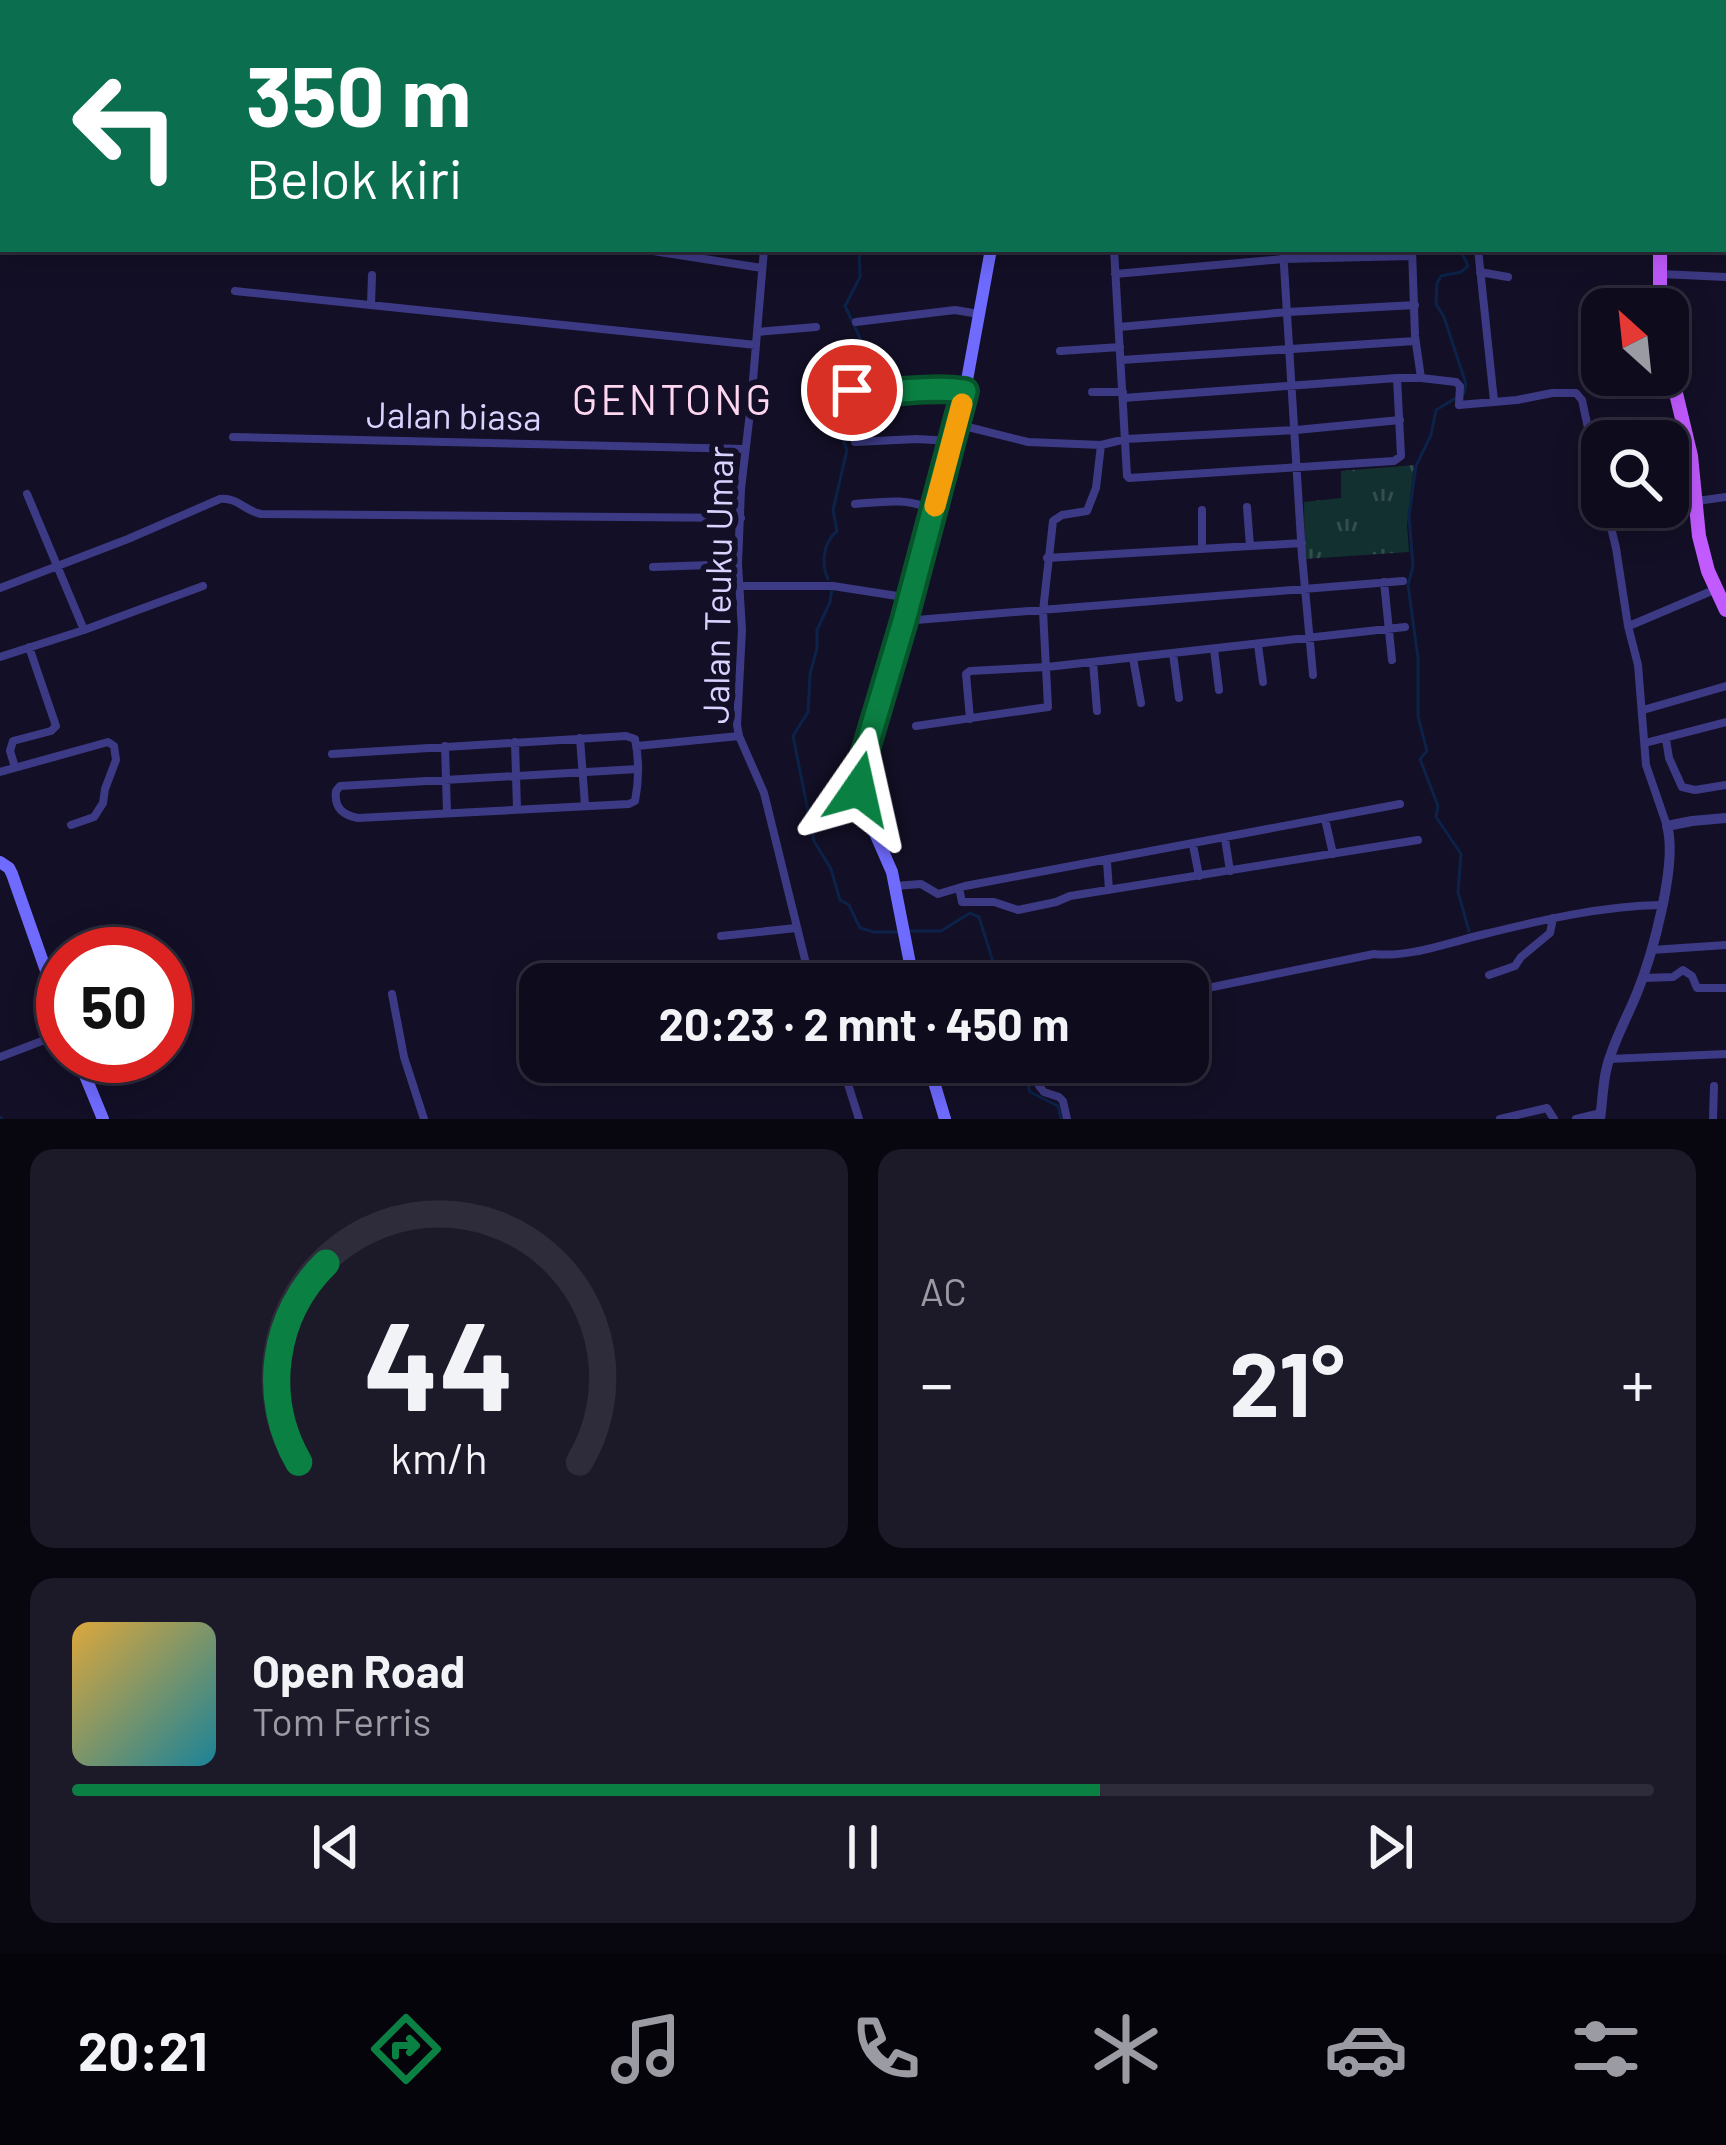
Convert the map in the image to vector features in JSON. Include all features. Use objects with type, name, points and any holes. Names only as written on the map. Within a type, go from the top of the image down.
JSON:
[{"type":"main road","points":[[909,963],[890,865],[859,789],[865,752],[965,391],[990,252]]},
{"type":"main road","points":[[1659,288],[1660,252]]},
{"type":"main road","points":[[1676,396],[1693,468],[1699,536],[1708,572],[1726,610]]},
{"type":"main road","points":[[0,862],[12,874],[36,942]]},
{"type":"main road","points":[[88,1083],[103,1119]]},
{"type":"main road","points":[[934,1083],[945,1119]]},
{"type":"street","points":[[659,252],[762,268]]},
{"type":"street","name":"Jalan Teuku Umar","points":[[764,252],[740,489],[742,630],[736,716],[739,736],[764,793],[805,963]]},
{"type":"street","points":[[1114,252],[1127,476],[1132,479],[1397,460],[1397,378]]},
{"type":"street","points":[[1115,274],[1284,254],[1412,252],[1420,378]]},
{"type":"street","points":[[1478,252],[1493,401]]},
{"type":"street","points":[[1284,254],[1313,675]]},
{"type":"street","points":[[1480,272],[1508,277]]},
{"type":"street","points":[[1659,274],[1726,277]]},
{"type":"street","points":[[370,305],[372,275]]},
{"type":"street","points":[[235,291],[756,345]]},
{"type":"street","points":[[1118,327],[1414,305]]},
{"type":"street","points":[[856,322],[955,310],[980,314]]},
{"type":"street","points":[[757,332],[816,327]]},
{"type":"street","points":[[1120,360],[1415,341]]},
{"type":"street","points":[[1060,351],[1120,347]]},
{"type":"street","points":[[1092,392],[1123,395],[1420,378],[1456,382],[1458,399],[1517,400],[1568,392],[1579,395],[1585,420]]},
{"type":"street","points":[[852,390],[896,394],[947,388],[965,391]]},
{"type":"street","points":[[956,424],[1028,442],[1101,445],[1400,420]]},
{"type":"street","name":"Jalan biasa","points":[[233,437],[745,449]]},
{"type":"street","points":[[855,442],[952,441]]},
{"type":"street","points":[[916,726],[1048,707],[1043,611],[1047,558],[1056,518],[1088,508],[1096,488],[1101,445]]},
{"type":"street","points":[[1689,469],[1693,468]]},
{"type":"street","points":[[27,494],[84,630]]},
{"type":"street","points":[[1696,501],[1726,497]]},
{"type":"street","points":[[0,588],[228,498],[261,514],[741,518]]},
{"type":"street","points":[[855,504],[896,501],[922,504],[933,511]]},
{"type":"street","points":[[1247,507],[1250,546]]},
{"type":"street","points":[[1202,510],[1202,549]]},
{"type":"street","points":[[1576,1119],[1601,1116],[1609,1059],[1651,950],[1671,845],[1646,765],[1638,665],[1611,528]]},
{"type":"street","points":[[1047,558],[1302,543]]},
{"type":"street","points":[[653,566],[738,564]]},
{"type":"street","points":[[904,621],[1402,581]]},
{"type":"street","points":[[1384,582],[1392,660]]},
{"type":"street","points":[[0,657],[203,586]]},
{"type":"street","points":[[739,586],[833,586],[910,598]]},
{"type":"street","points":[[1628,626],[1716,590]]},
{"type":"street","points":[[970,719],[968,672],[1406,627]]},
{"type":"street","points":[[1258,645],[1263,682]]},
{"type":"street","points":[[15,767],[10,751],[13,741],[56,726],[29,647]]},
{"type":"street","points":[[1214,650],[1220,690]]},
{"type":"street","points":[[1173,653],[1179,698]]},
{"type":"street","points":[[1133,658],[1141,704]]},
{"type":"street","points":[[1093,662],[1097,711]]},
{"type":"street","points":[[1643,710],[1726,686]]},
{"type":"street","points":[[1645,743],[1726,722]]},
{"type":"street","points":[[332,754],[626,736],[635,739],[637,746],[638,769],[635,801],[629,804],[358,818],[344,814],[335,790],[346,784],[638,769]]},
{"type":"street","points":[[637,746],[739,736]]},
{"type":"street","points":[[580,738],[586,806]]},
{"type":"street","points":[[1666,739],[1682,788],[1726,785]]},
{"type":"street","points":[[0,772],[108,742],[114,746],[116,760],[104,803],[94,817],[71,825]]},
{"type":"street","points":[[515,742],[517,809]]},
{"type":"street","points":[[445,746],[447,812]]},
{"type":"street","points":[[895,886],[921,884],[938,894],[1400,804]]},
{"type":"street","points":[[1667,826],[1726,818]]},
{"type":"street","points":[[1325,819],[1333,854]]},
{"type":"street","points":[[1225,838],[1230,871]]},
{"type":"street","points":[[959,888],[962,902],[994,902],[1018,910],[1070,896],[1418,840]]},
{"type":"street","points":[[1193,845],[1199,876]]},
{"type":"street","points":[[1107,862],[1109,891]]},
{"type":"street","points":[[991,882],[994,902]]},
{"type":"street","points":[[1209,988],[1429,947],[1553,918],[1661,905]]},
{"type":"street","points":[[1490,975],[1515,966],[1550,933],[1553,918]]},
{"type":"street","points":[[722,936],[796,928]]},
{"type":"street","points":[[1651,950],[1726,945]]},
{"type":"street","points":[[1643,978],[1673,977],[1681,970],[1697,988],[1726,988]]},
{"type":"street","points":[[392,994],[404,1058],[424,1119]]},
{"type":"street","points":[[0,1057],[36,1043]]},
{"type":"street","points":[[1609,1059],[1726,1054]]},
{"type":"street","points":[[848,1083],[859,1119]]},
{"type":"street","points":[[1039,1083],[1044,1092],[1063,1102],[1067,1119]]},
{"type":"street","points":[[1713,1119],[1714,1086]]},
{"type":"street","points":[[1500,1119],[1547,1108],[1553,1119]]},
{"type":"green space","points":[[1414,465],[1409,552],[1305,559],[1304,502],[1341,498],[1341,471]]},
{"type":"waterway","points":[[828,579],[825,554],[837,531],[833,510],[847,450],[841,417],[862,353],[845,306],[860,277],[859,252]]},
{"type":"waterway","points":[[1461,252],[1468,266],[1441,276],[1436,304],[1466,384],[1464,393],[1436,410],[1431,435],[1416,466],[1409,516],[1413,566],[1408,585],[1418,658],[1418,716],[1427,751],[1420,759],[1438,806],[1436,817],[1461,854],[1458,892],[1469,931]]},
{"type":"waterway","points":[[832,589],[817,630],[808,712],[793,736],[814,841],[831,869],[840,900],[849,905],[860,928],[897,932]]},
{"type":"waterway","points":[[907,931],[941,931],[970,913],[979,917],[993,963]]},
{"type":"waterway","points":[[1028,1083],[1030,1092],[1058,1106],[1061,1119]]},
{"type":"slow traffic","points":[[935,506],[962,404]]},
{"type":"district","name":"GENTONG","points":[[673,400]]},
{"type":"route","points":[[852,390],[875,394],[965,391],[865,752],[859,789]]}]
